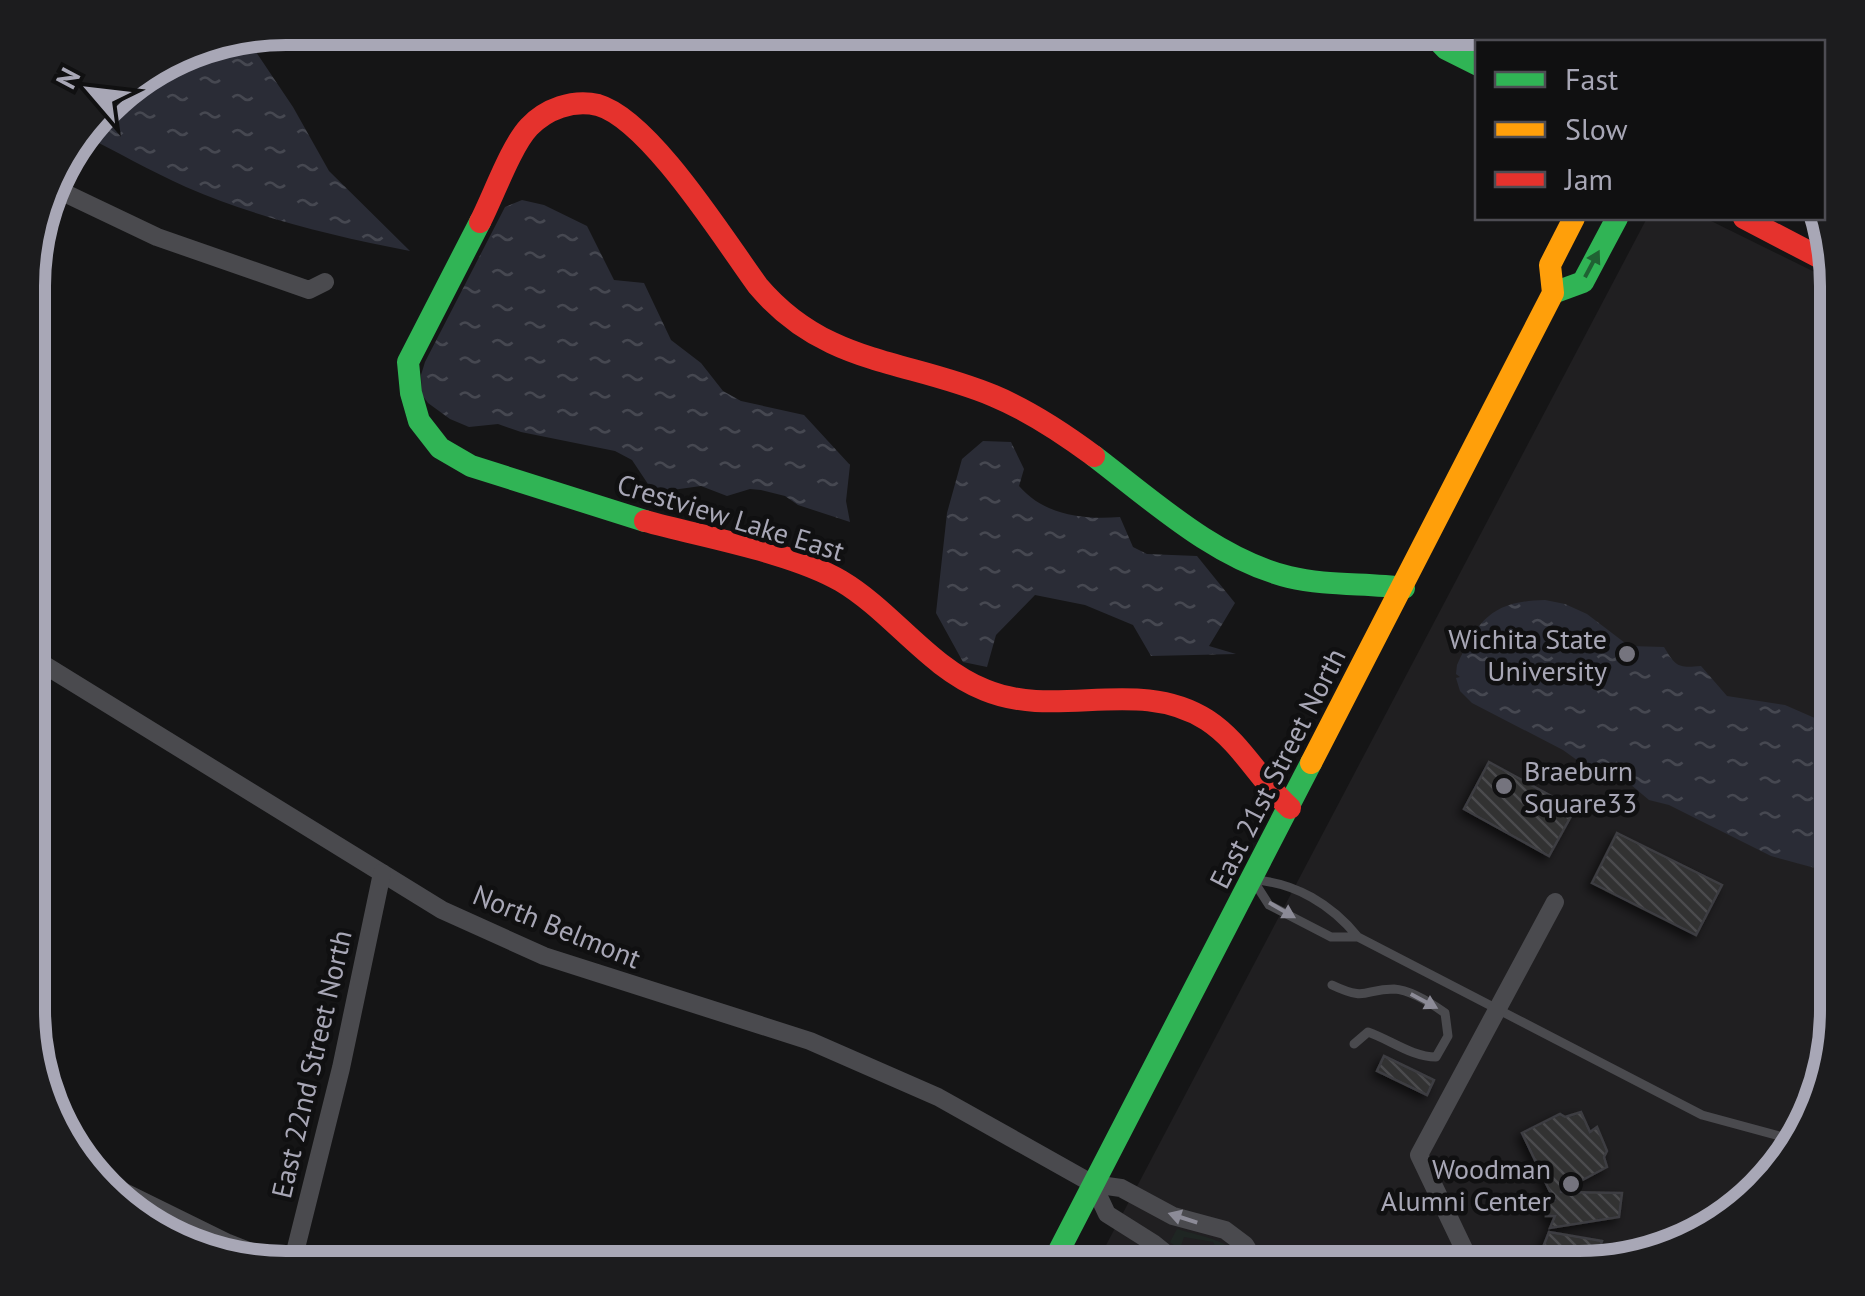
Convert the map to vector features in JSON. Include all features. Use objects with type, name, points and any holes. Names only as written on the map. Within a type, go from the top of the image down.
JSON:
[{"type":"street","points":[[1443,46],[1475,64]]},
{"type":"street","name":"Crestview Lake East","points":[[1290,808],[1270,793],[1232,737],[1193,712],[1150,700],[1099,696],[1031,700],[988,692],[948,670],[856,588],[816,568],[572,501],[466,465],[432,442],[410,401],[408,362],[528,127],[570,104],[588,102],[604,108],[654,149],[692,193],[774,305],[805,332],[843,352],[956,382],[1023,409],[1087,451],[1137,492],[1268,570],[1328,584],[1404,588]]},
{"type":"street","points":[[64,192],[157,236],[309,290],[325,282]]},
{"type":"street","name":"East 21st Street North","points":[[1059,1251],[1554,293],[1550,265],[1573,220]]},
{"type":"street","name":"East 21st Street North","points":[[1554,293],[1582,282],[1615,220]]},
{"type":"street","points":[[1748,220],[1818,257]]},
{"type":"street","name":"North Belmont","points":[[46,666],[442,910],[544,956],[828,1049],[938,1097],[1093,1184]]},
{"type":"street","name":"East 22nd Street North","points":[[296,1250],[342,1068],[382,873]]},
{"type":"street","points":[[1465,1251],[1419,1155],[1555,902]]},
{"type":"street","points":[[1093,1184],[1107,1214],[1164,1251]]},
{"type":"street","points":[[1093,1184],[1121,1188],[1173,1216],[1225,1230],[1248,1251]]},
{"type":"street","points":[[136,1199],[230,1244]]},
{"type":"lane","points":[[1253,880],[1270,905],[1332,937],[1358,937]]},
{"type":"lane","points":[[1253,880],[1282,881],[1340,915],[1358,937],[1702,1115],[1783,1137]]},
{"type":"lane","points":[[1332,985],[1366,996],[1399,989],[1444,1013],[1448,1036],[1436,1057],[1420,1057],[1392,1040],[1368,1032],[1354,1044]]},
{"type":"shaded area","name":"Wichita State University","points":[[1646,220],[1709,220],[1819,274],[1819,1026],[1812,1072],[1802,1102],[1770,1157],[1738,1191],[1713,1210],[1656,1238],[1610,1249],[1103,1251]]},
{"type":"shaded area","points":[[1177,1229],[1208,1237],[1233,1251],[1217,1251],[1213,1242],[1184,1237],[1181,1246],[1193,1251],[1181,1251],[1170,1242]]},
{"type":"water","points":[[253,47],[329,171],[410,251],[268,217],[213,198],[94,141],[140,140],[140,95],[180,70]]},
{"type":"water","points":[[522,200],[544,205],[587,226],[614,280],[644,283],[671,340],[701,363],[723,391],[741,401],[804,415],[850,465],[846,501],[850,522],[761,490],[727,496],[701,486],[665,491],[648,484],[632,460],[615,451],[498,424],[469,427],[428,403],[422,395],[425,362],[505,207]]},
{"type":"water","points":[[983,441],[1011,442],[1024,469],[1019,486],[1040,503],[1065,514],[1120,517],[1133,547],[1147,554],[1197,556],[1235,603],[1209,646],[1236,654],[1151,656],[1133,625],[1085,605],[1035,595],[996,635],[987,667],[963,662],[936,613],[947,513],[962,459]]},
{"type":"water","points":[[1527,601],[1565,604],[1587,614],[1629,646],[1664,647],[1678,665],[1701,666],[1727,696],[1785,705],[1819,720],[1819,869],[1771,856],[1669,805],[1649,800],[1617,773],[1588,768],[1563,750],[1472,703],[1460,691],[1456,678],[1460,677],[1456,674],[1472,636],[1499,609]]},
{"type":"building","name":"Braeburn Square33","points":[[1489,762],[1575,809],[1549,856],[1464,809]]},
{"type":"building","points":[[1617,833],[1722,885],[1696,935],[1592,883]]},
{"type":"building","points":[[1384,1056],[1434,1080],[1427,1095],[1377,1071]]},
{"type":"building","name":"Woodman Alumni Center","points":[[1581,1112],[1590,1132],[1597,1127],[1607,1151],[1607,1167],[1560,1192],[1622,1193],[1619,1217],[1550,1228],[1555,1216],[1546,1216],[1546,1201],[1554,1200],[1522,1133],[1560,1114],[1565,1117]]},
{"type":"building","points":[[1549,1232],[1602,1241],[1599,1250],[1542,1251]]},
{"type":"traffic: fast","points":[[1443,46],[1475,64]]},
{"type":"traffic: fast","points":[[1553,293],[1583,282],[1616,220]]},
{"type":"traffic: fast","points":[[480,222],[408,362],[419,421],[440,448],[471,466],[645,521]]},
{"type":"traffic: fast","points":[[1094,456],[1186,527],[1236,557],[1289,577],[1404,588]]},
{"type":"traffic: fast","points":[[1059,1251],[1311,763]]},
{"type":"traffic: slow","points":[[1311,763],[1553,293],[1550,265],[1573,220]]},
{"type":"traffic: jam","points":[[480,222],[509,159],[529,127],[560,107],[598,105],[618,115],[663,157],[758,286],[811,332],[868,357],[994,396],[1046,423],[1094,456]]},
{"type":"traffic: jam","points":[[1748,220],[1818,257]]},
{"type":"traffic: jam","points":[[645,521],[772,553],[821,571],[860,594],[946,668],[985,690],[1040,701],[1125,699],[1181,707],[1219,729],[1290,808]]},
{"type":"place","name":"Wichita State University","points":[[1627,654]]},
{"type":"place","name":"Braeburn Square33","points":[[1504,786]]},
{"type":"place","name":"Woodman Alumni Center","points":[[1571,1184]]}]
